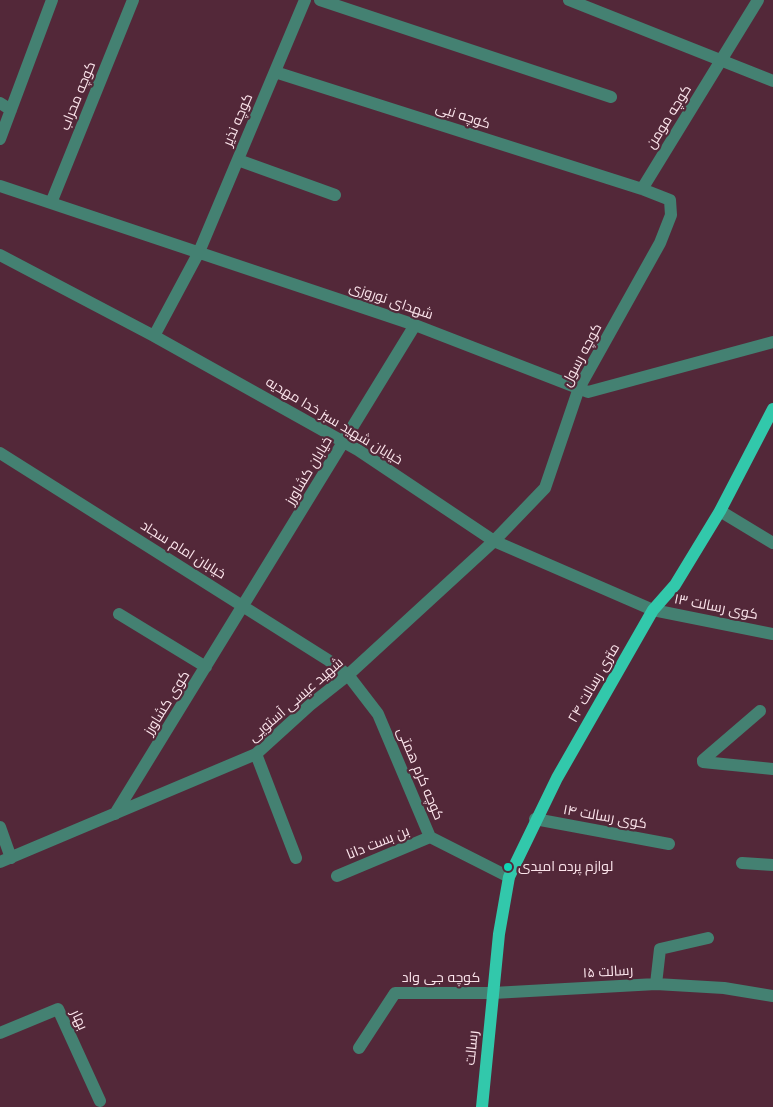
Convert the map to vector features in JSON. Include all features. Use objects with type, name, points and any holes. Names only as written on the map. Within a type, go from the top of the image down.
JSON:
[{"type":"main road","name":"۲۴ متری رسالت","points":[[493,993],[509,877],[535,819],[653,610],[675,584],[720,511],[773,408]]},
{"type":"main road","name":"رسالت","points":[[482,1107],[493,993]]},
{"type":"street","points":[[0,139],[5,106],[52,0]]},
{"type":"street","name":"کوچه محراب","points":[[51,203],[134,0]]},
{"type":"street","name":"کوچه نذیر","points":[[154,336],[199,252],[305,0]]},
{"type":"street","points":[[320,0],[611,97]]},
{"type":"street","points":[[569,0],[773,81]]},
{"type":"street","name":"کوچه مومن","points":[[642,189],[758,0]]},
{"type":"street","name":"کوچه نبی","points":[[275,72],[642,189]]},
{"type":"street","points":[[238,160],[334,194]]},
{"type":"street","name":"شهدای نوروزی","points":[[0,186],[415,325],[588,392],[773,342]]},
{"type":"street","name":"کوچه رسول","points":[[494,541],[545,488],[579,388],[660,243],[671,215],[670,200],[642,189]]},
{"type":"street","name":"خیابان شهید سبز خدا مهدیه","points":[[0,255],[154,336],[344,442],[494,541],[653,610]]},
{"type":"street","name":"خیابان کشاورز","points":[[243,607],[415,325]]},
{"type":"street","name":"خیابان امام سجاد","points":[[0,453],[328,660],[348,675]]},
{"type":"street","points":[[720,511],[773,543]]},
{"type":"street","name":"شهید عیسی آستویی","points":[[6,860],[256,754],[310,705],[348,675],[494,541]]},
{"type":"street","name":"کوی کشاورز","points":[[115,814],[243,607]]},
{"type":"street","name":"کوی رسالت ۱۳","points":[[653,610],[773,634]]},
{"type":"street","points":[[119,614],[206,668]]},
{"type":"street","name":"کوچه کرم همتی","points":[[348,675],[378,714],[430,838],[509,877]]},
{"type":"street","points":[[760,711],[702,762],[773,770]]},
{"type":"street","points":[[256,754],[296,858]]},
{"type":"street","name":"کوی رسالت ۱۴","points":[[535,819],[669,844]]},
{"type":"street","points":[[0,827],[6,860]]},
{"type":"street","name":"بن بست دانا","points":[[337,876],[430,838]]},
{"type":"street","points":[[742,863],[773,865]]},
{"type":"street","points":[[656,984],[660,949],[708,938]]},
{"type":"street","name":"رسالت ۱۵","points":[[493,993],[656,984],[724,988],[773,996]]},
{"type":"street","name":"کوچه جی واد","points":[[359,1048],[395,993],[493,993]]},
{"type":"street","name":"بهار","points":[[0,1033],[58,1009],[100,1101]]},
{"type":"place","name":"لوازم پرده امیدی","points":[[508,867]]}]
